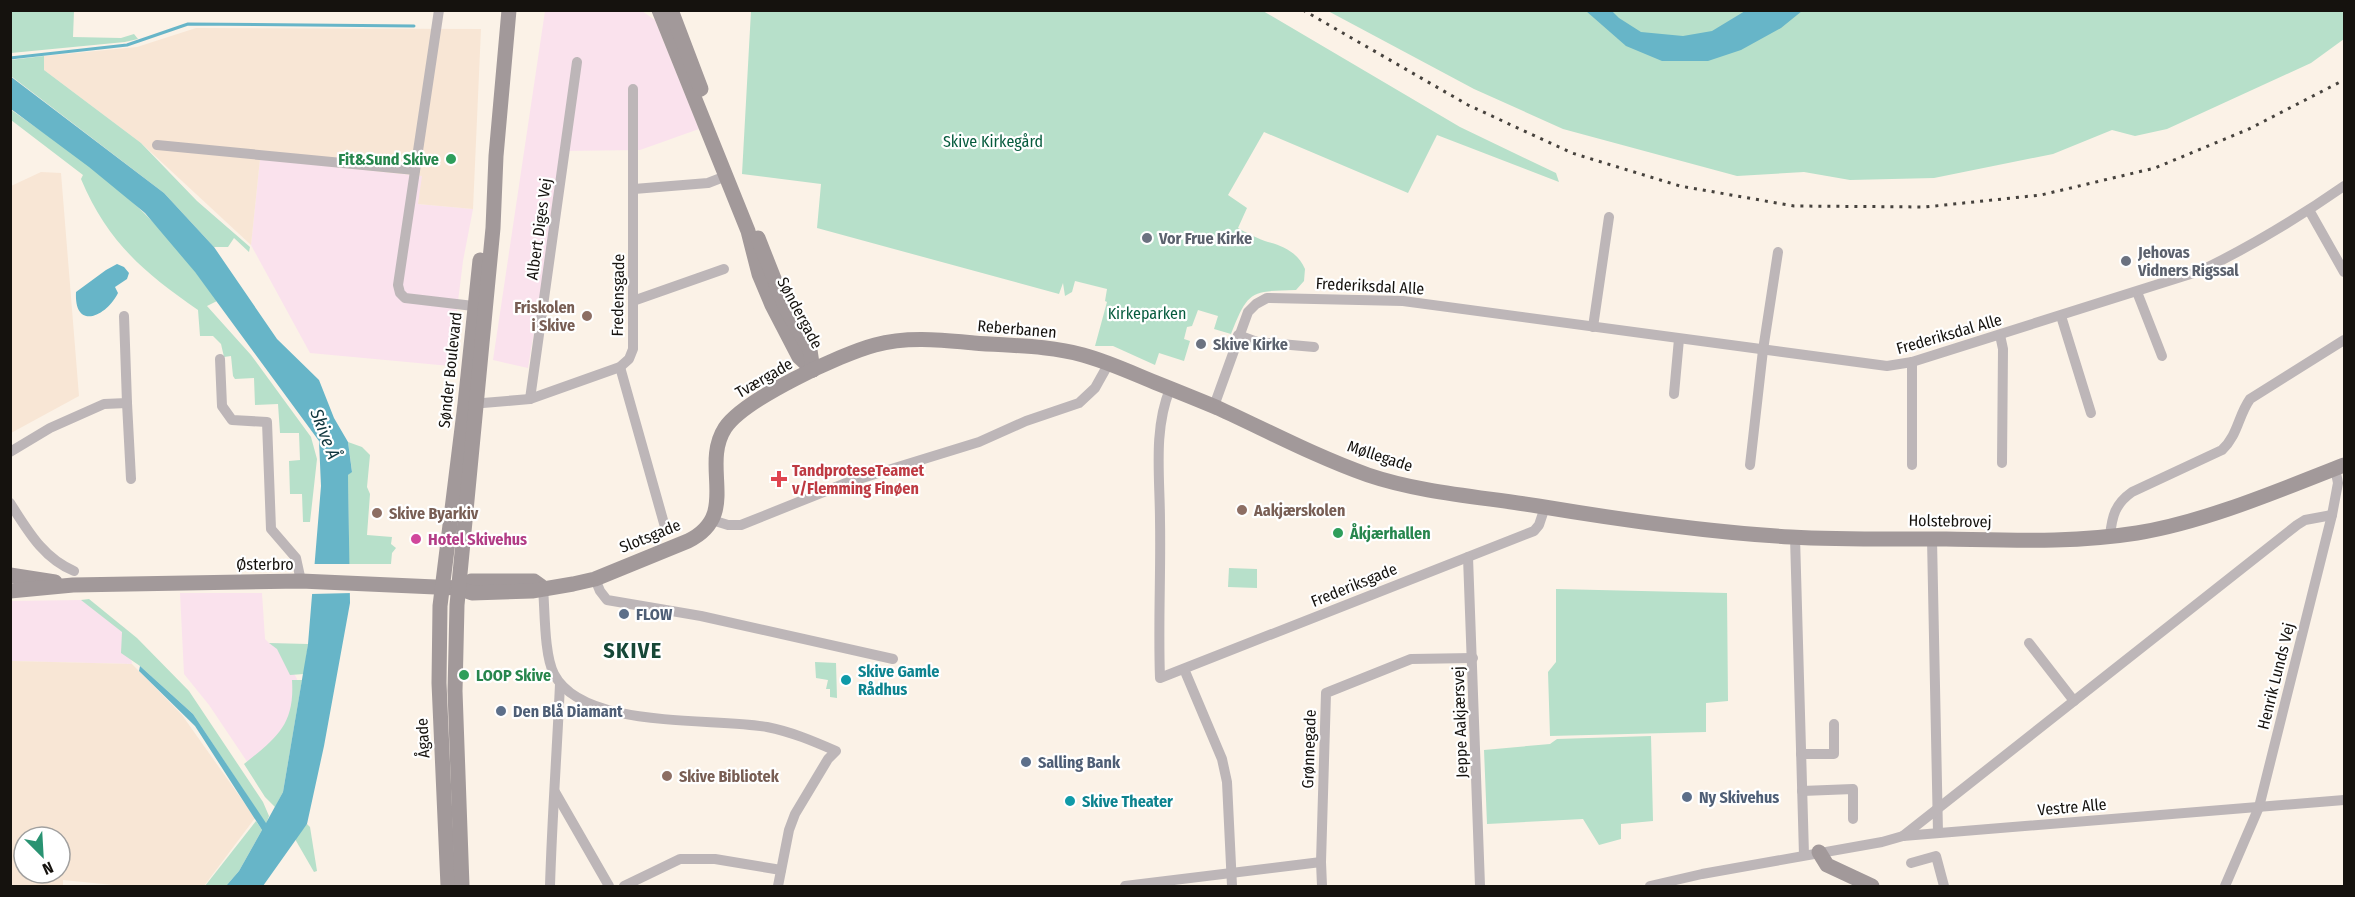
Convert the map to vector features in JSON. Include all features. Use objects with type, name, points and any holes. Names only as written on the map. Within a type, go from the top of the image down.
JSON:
[{"type":"street","points":[[439,10],[398,285],[400,293],[405,298],[480,306]]},
{"type":"street","name":"Sønder Boulevard","points":[[450,588],[480,306],[493,228],[496,156],[509,10]]},
{"type":"street","name":"Sønder Boulevard","points":[[501,113],[519,10]]},
{"type":"street","name":"Søndergade","points":[[659,10],[748,231],[759,274],[772,305],[799,357],[813,370]]},
{"type":"street","name":"Søndergade","points":[[671,10],[731,173],[778,291],[810,350],[813,370]]},
{"type":"street","name":"Albert Diges Vej","points":[[530,399],[577,62]]},
{"type":"street","name":"Fredensgade","points":[[620,367],[628,359],[633,349],[633,89]]},
{"type":"street","points":[[156,145],[415,170]]},
{"type":"street","points":[[634,189],[708,183],[726,176]]},
{"type":"street","name":"Frederiksdal Alle","points":[[1214,406],[1238,336],[1251,308],[1267,298],[1402,301],[1887,366],[1912,362],[2200,271],[2235,254],[2309,210],[2344,186]]},
{"type":"street","points":[[2309,210],[2344,272]]},
{"type":"street","points":[[1593,327],[1610,217]]},
{"type":"street","points":[[1750,465],[1763,350],[1778,252]]},
{"type":"street","points":[[633,301],[724,269]]},
{"type":"street","points":[[2137,292],[2162,356]]},
{"type":"street","points":[[124,316],[131,479]]},
{"type":"street","points":[[2061,316],[2091,413]]},
{"type":"street","points":[[2000,335],[2003,349],[2002,463]]},
{"type":"street","points":[[1238,336],[1257,342],[1314,347]]},
{"type":"street","name":"Reberbanen","points":[[813,370],[870,346],[906,339],[1046,348],[1074,352],[1109,363],[1214,406]]},
{"type":"street","points":[[1674,394],[1679,339]]},
{"type":"street","points":[[2110,536],[2112,517],[2116,506],[2123,498],[2222,450],[2231,442],[2237,431],[2242,410],[2250,399],[2344,340]]},
{"type":"street","points":[[220,358],[222,406],[232,420],[267,422],[271,529],[296,558],[301,581]]},
{"type":"street","points":[[1912,362],[1912,465]]},
{"type":"street","points":[[712,520],[728,525],[741,525],[846,483],[979,442],[1026,421],[1079,403],[1095,388],[1109,363]]},
{"type":"street","points":[[471,404],[530,399],[620,367],[665,527]]},
{"type":"street","name":"Tværgade","points":[[712,520],[718,499],[716,450],[726,426],[743,409],[813,370]]},
{"type":"street","name":"Frederiksgade","points":[[1170,389],[1164,403],[1159,436],[1160,678],[1534,531],[1539,525],[1545,507]]},
{"type":"street","points":[[10,452],[50,428],[104,404],[127,403]]},
{"type":"street","name":"Møllegade","points":[[1214,406],[1367,474],[1410,486],[1545,507]]},
{"type":"street","name":"Holstebrovej","points":[[1545,507],[1691,528],[1795,537],[2060,540],[2110,536],[2172,525],[2213,513],[2340,466]]},
{"type":"street","name":"Henrik Lunds Vej","points":[[2225,886],[2259,807],[2332,515],[2340,466]]},
{"type":"street","points":[[10,503],[36,542],[73,578]]},
{"type":"street","points":[[1903,836],[2297,525],[2316,517],[2332,515]]},
{"type":"street","name":"Slotsgade","points":[[543,588],[595,579],[694,537],[704,531],[712,520]]},
{"type":"street","points":[[1795,537],[1804,855]]},
{"type":"street","points":[[1932,539],[1938,833]]},
{"type":"street","name":"Jeppe Aakjærsvej","points":[[1468,557],[1480,886]]},
{"type":"street","name":"Østerbro","points":[[10,575],[301,581],[450,588],[471,581],[534,581],[543,588]]},
{"type":"street","name":"Østerbro","points":[[10,591],[73,578]]},
{"type":"street","points":[[595,579],[607,600],[701,616],[893,659]]},
{"type":"street","name":"Ågade","points":[[448,886],[439,683],[450,588]]},
{"type":"street","name":"Ågade","points":[[450,588],[462,886]]},
{"type":"street","points":[[543,588],[549,663],[560,684],[573,695],[618,714],[765,727],[792,732],[836,751],[828,759],[795,814],[789,830],[778,886]]},
{"type":"street","points":[[2030,644],[2074,701]]},
{"type":"street","name":"Grønnegade","points":[[1322,886],[1320,862],[1326,693],[1411,659],[1473,658]]},
{"type":"street","points":[[1184,669],[1222,759],[1225,774],[1232,886]]},
{"type":"street","points":[[550,886],[560,684]]},
{"type":"street","points":[[1801,754],[1834,754],[1834,724]]},
{"type":"street","points":[[1802,790],[1853,789],[1853,819]]},
{"type":"street","points":[[555,792],[609,886]]},
{"type":"street","name":"Vestre Alle","points":[[1650,886],[1702,874],[1882,842],[1903,836],[2344,800]]},
{"type":"street","points":[[1819,852],[1827,865],[1872,886]]},
{"type":"street","points":[[1911,863],[1935,856],[1944,886]]},
{"type":"street","points":[[624,886],[680,859],[715,859],[781,870]]},
{"type":"street","points":[[1125,886],[1320,862]]},
{"type":"street","points":[[1702,874],[1704,886]]},
{"type":"shaded area","points":[[545,11],[642,11],[655,20],[699,129],[640,150],[564,151],[528,368],[493,360]]},
{"type":"shaded area","points":[[196,28],[481,29],[473,209],[418,204],[422,176],[260,159],[251,245],[141,143],[44,70],[44,56],[137,47]]},
{"type":"shaded area","points":[[260,159],[423,176],[418,204],[473,209],[463,261],[450,366],[310,353],[251,245]]},
{"type":"shaded area","points":[[41,172],[61,173],[79,396],[11,433],[11,186]]},
{"type":"shaded area","points":[[180,593],[262,593],[265,639],[269,643],[289,644],[288,662],[297,679],[298,698],[291,723],[277,741],[248,763],[209,705],[184,674]]},
{"type":"shaded area","points":[[81,600],[125,628],[132,664],[11,661],[11,601]]},
{"type":"shaded area","points":[[11,661],[132,664],[182,715],[255,818],[204,886],[123,886],[72,881],[72,825],[12,825],[12,885],[63,886],[11,886]]},
{"type":"green space","points":[[11,10],[74,11],[73,37],[121,38],[134,34],[138,39],[11,53]]},
{"type":"green space","points":[[2344,10],[2344,39],[2311,63],[2167,129],[2135,136],[2112,130],[2053,154],[1934,178],[1850,180],[1804,172],[1737,176],[1563,129],[1474,89],[1328,11]]},
{"type":"green space","name":"Skive Kirkegård","points":[[751,11],[1263,11],[1460,127],[1556,173],[1559,182],[1437,135],[1408,193],[1264,132],[1228,195],[1247,208],[1238,228],[1294,254],[1305,269],[1304,281],[1296,290],[1269,291],[1253,296],[1242,309],[1231,334],[1214,329],[1218,316],[1198,310],[1192,326],[1187,327],[1184,339],[1190,341],[1184,361],[1159,353],[1155,365],[1113,346],[1095,346],[1107,302],[1105,301],[1107,289],[1075,281],[1072,292],[1065,296],[1063,283],[1059,294],[817,228],[821,184],[742,174]]},
{"type":"green space","points":[[44,56],[44,70],[141,143],[197,201],[250,247],[249,252],[234,238],[228,247],[214,247],[164,193],[11,76],[10,60]]},
{"type":"green space","points":[[10,109],[79,158],[129,198],[173,244],[217,301],[207,306],[251,355],[311,437],[317,459],[310,522],[303,522],[302,494],[290,494],[289,461],[300,460],[299,433],[280,433],[278,404],[255,405],[254,378],[235,379],[231,356],[224,357],[221,344],[213,336],[200,336],[198,310],[160,282],[129,253],[115,238],[91,201],[81,179],[83,175],[11,120]]},
{"type":"green space","points":[[348,442],[362,447],[370,455],[367,535],[392,537],[391,544],[396,548],[392,553],[391,564],[349,564],[348,475],[352,471]]},
{"type":"green space","points":[[1229,568],[1257,569],[1257,588],[1228,587]]},
{"type":"green space","points":[[1556,589],[1727,593],[1728,701],[1706,703],[1706,732],[1550,736],[1548,672],[1556,662]]},
{"type":"green space","points":[[89,599],[137,638],[189,691],[263,802],[269,816],[266,824],[193,714],[140,666],[121,653],[122,632],[81,600]]},
{"type":"green space","points":[[269,643],[308,644],[304,674],[290,675],[277,649]]},
{"type":"green space","points":[[815,662],[836,663],[837,698],[830,697],[830,689],[826,689],[828,680],[816,678]]},
{"type":"green space","points":[[292,680],[302,680],[283,792],[275,807],[265,797],[244,764],[274,738],[287,719],[292,695]]},
{"type":"green space","points":[[1651,736],[1653,821],[1621,824],[1621,839],[1599,845],[1583,819],[1487,824],[1484,750],[1550,744],[1557,739]]},
{"type":"green space","points":[[256,821],[262,830],[239,871],[226,886],[205,886]]},
{"type":"green space","points":[[307,824],[310,827],[317,871],[314,872],[295,839]]},
{"type":"water","points":[[1586,11],[1612,11],[1641,32],[1683,36],[1712,31],[1745,11],[1802,11],[1781,28],[1741,50],[1708,61],[1662,61],[1626,46]]},
{"type":"water","name":"Skive Å","points":[[10,76],[164,193],[214,247],[277,339],[319,380],[334,418],[348,442],[352,472],[348,475],[350,603],[324,746],[307,824],[263,886],[226,886],[239,871],[262,830],[195,726],[139,671],[140,666],[193,714],[266,823],[283,792],[308,644],[321,486],[319,441],[195,272],[145,213],[89,167],[11,109]]},
{"type":"water","points":[[117,264],[129,273],[127,279],[115,287],[118,293],[106,308],[99,314],[85,316],[80,312],[77,304],[76,292]]},
{"type":"pier","points":[[312,564],[352,564],[352,593],[311,594]]},
{"type":"waterway","points":[[10,58],[127,45],[188,24],[414,26]]},
{"type":"railway","points":[[1303,10],[1468,105],[1572,153],[1680,186],[1794,206],[1925,207],[2041,195],[2155,168],[2249,129],[2344,80]]},
{"type":"place","name":"Fit&Sund Skive","points":[[451,159]]},
{"type":"place","name":"Vor Frue Kirke","points":[[1147,238]]},
{"type":"place","name":"Jehovas Vidners Rigssal","points":[[2126,261]]},
{"type":"place","name":"Friskolen i Skive","points":[[587,316]]},
{"type":"place","name":"Skive Kirke","points":[[1201,344]]},
{"type":"place","name":"TandproteseTeamet v/Flemming Finøen","points":[[779,479]]},
{"type":"place","name":"Aakjærskolen","points":[[1242,510]]},
{"type":"place","name":"Skive Byarkiv","points":[[377,513]]},
{"type":"place","name":"Åkjærhallen","points":[[1338,533]]},
{"type":"place","name":"Hotel Skivehus","points":[[416,539]]},
{"type":"place","name":"FLOW","points":[[624,614]]},
{"type":"place","name":"LOOP Skive","points":[[464,675]]},
{"type":"place","name":"Skive Gamle Rådhus","points":[[846,680]]},
{"type":"place","name":"Den Blå Diamant","points":[[501,711]]},
{"type":"place","name":"Salling Bank","points":[[1026,762]]},
{"type":"place","name":"Skive Bibliotek","points":[[667,776]]},
{"type":"place","name":"Ny Skivehus","points":[[1687,797]]},
{"type":"place","name":"Skive Theater","points":[[1070,801]]},
{"type":"district","name":"SKIVE","points":[[633,650]]},
{"type":"park label","name":"Kirkeparken","points":[[1147,313]]}]
